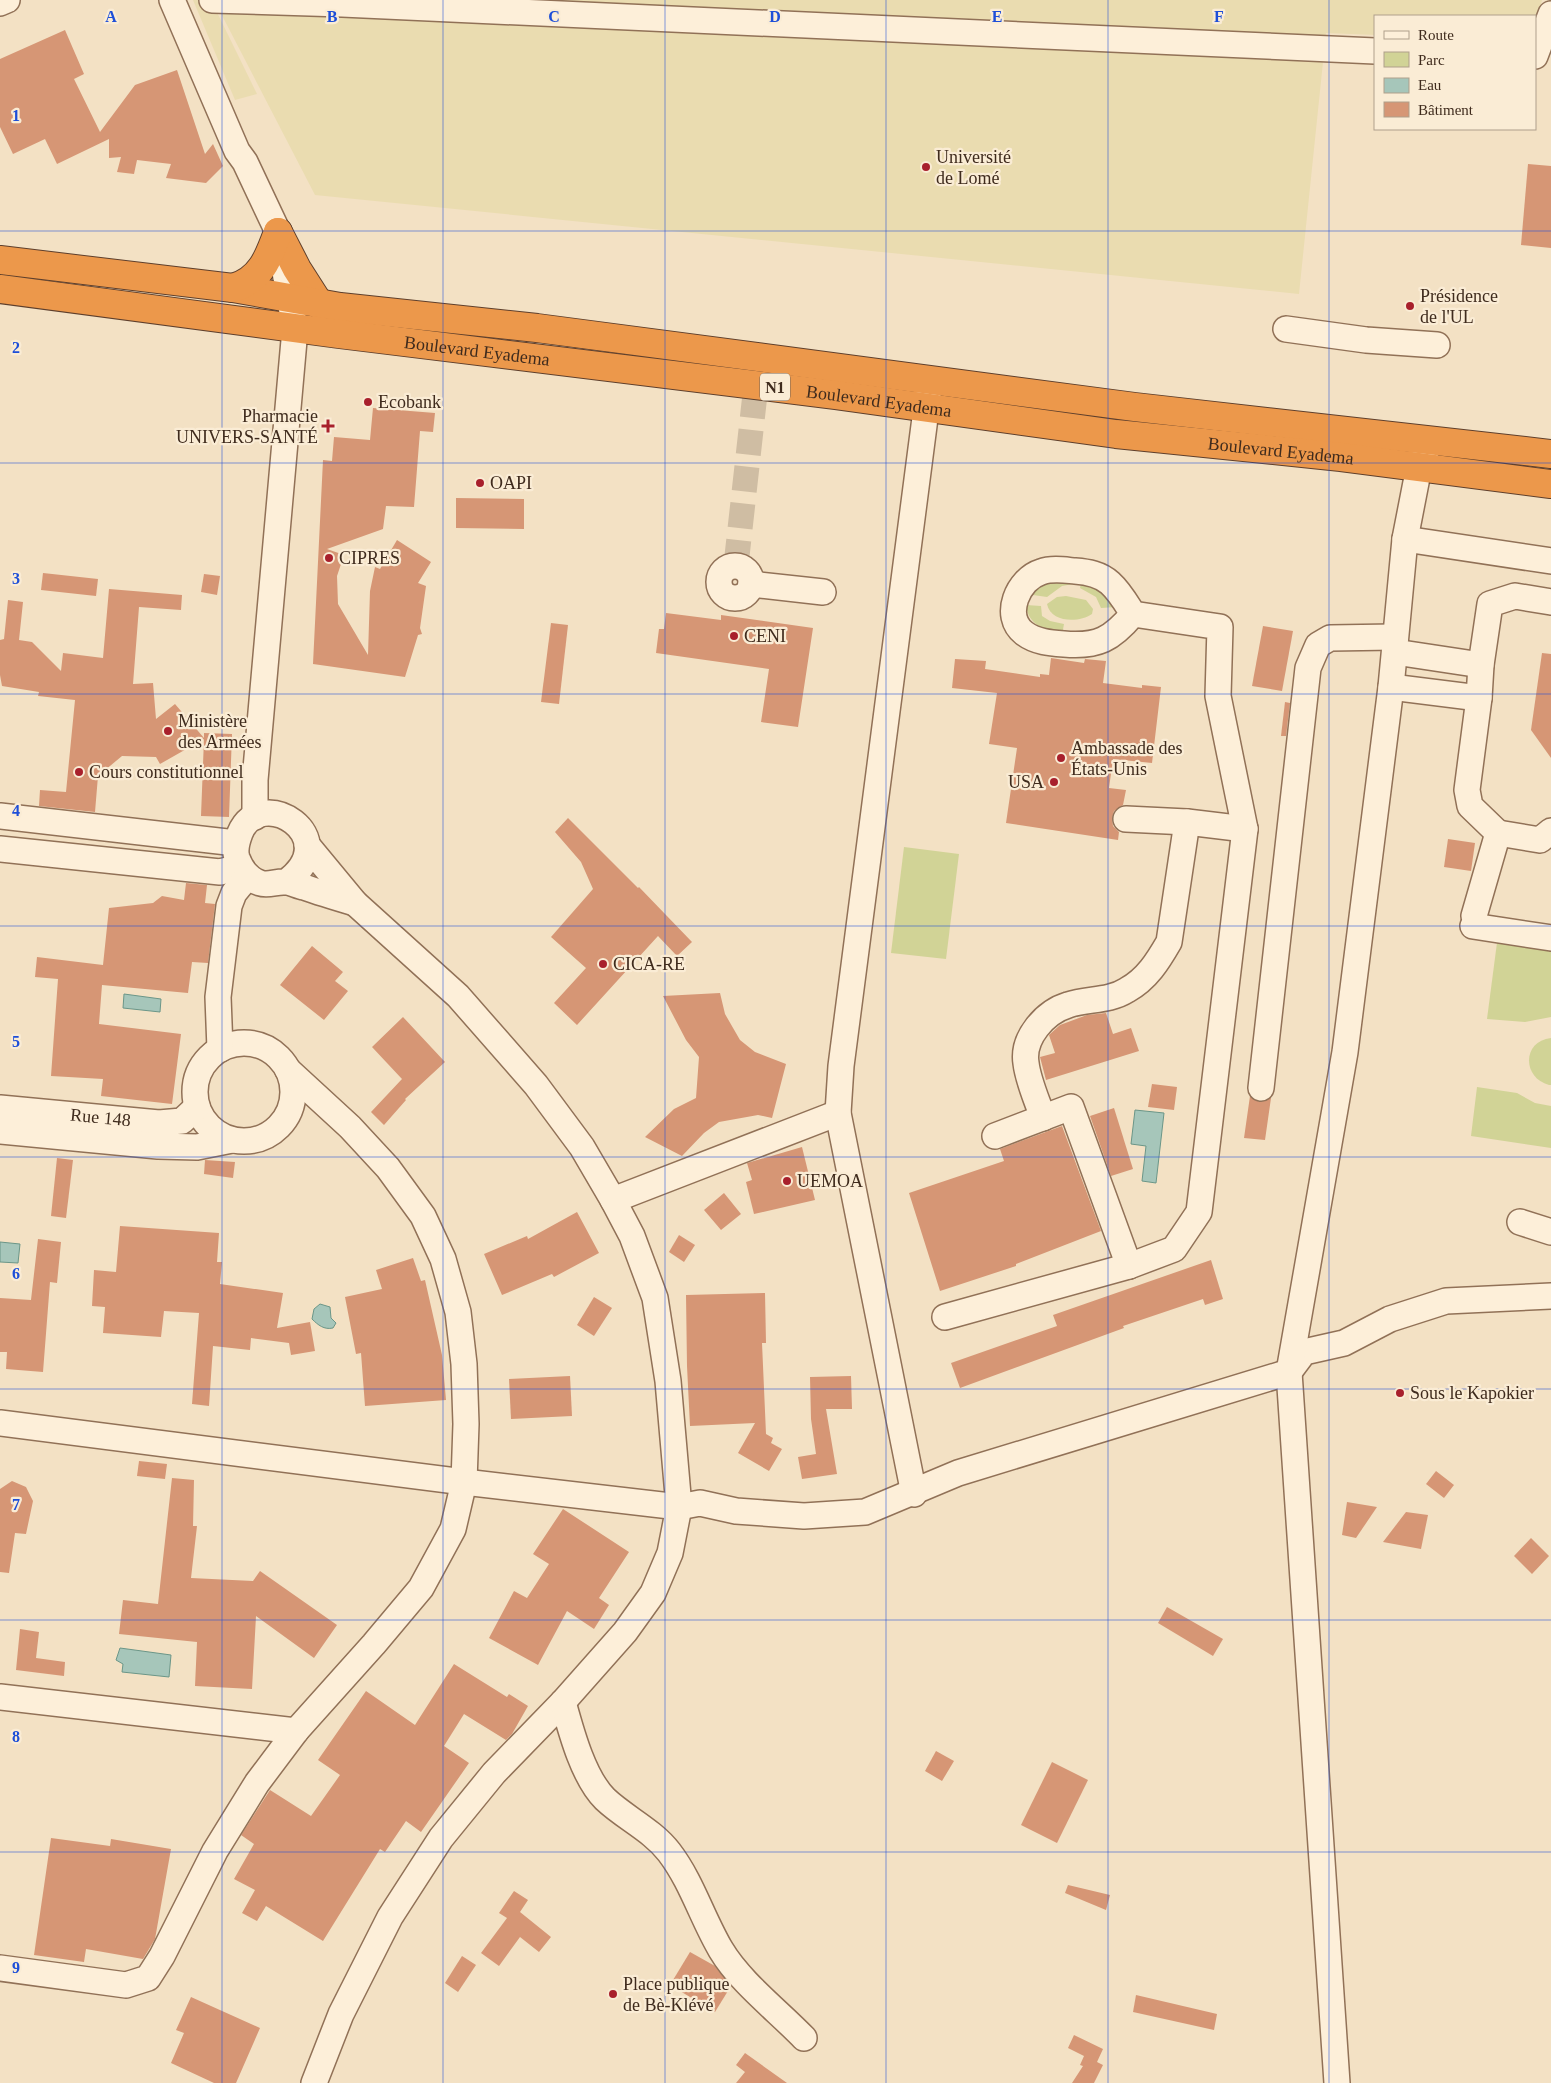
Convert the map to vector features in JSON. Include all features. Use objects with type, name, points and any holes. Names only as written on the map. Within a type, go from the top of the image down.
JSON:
[{"type":"highway","points":[[233,288],[246,284],[261,270],[269,257],[278,232]]},
{"type":"highway","points":[[278,232],[320,305]]},
{"type":"highway","name":"Boulevard Eyadema","points":[[0,260],[233,288],[320,305],[537,328],[1136,407],[1551,454]]},
{"type":"highway","name":"Boulevard Eyadema","points":[[0,288],[296,329],[561,360],[1116,434],[1418,466],[1551,484]]},
{"type":"street","points":[[0,3],[7,0]]},
{"type":"street","points":[[172,0],[237,151],[245,162],[278,232],[296,329],[254,780],[255,817]]},
{"type":"street","points":[[212,0],[343,2],[1374,51]]},
{"type":"street","points":[[1536,53],[1551,14]]},
{"type":"street","points":[[1536,56],[1551,55]]},
{"type":"street","points":[[1286,329],[1366,340],[1437,345]]},
{"type":"street","points":[[914,1494],[838,1113],[841,1066],[930,380]]},
{"type":"street","points":[[1337,2083],[1289,1372],[1345,1052],[1391,687],[1406,539],[1418,466],[1430,441]]},
{"type":"street","points":[[1406,539],[1551,561]]},
{"type":"street","points":[[751,584],[823,592]]},
{"type":"street","points":[[1551,602],[1515,596],[1490,604],[1480,665],[1479,698],[1467,790],[1470,806],[1498,833],[1540,840],[1551,831]]},
{"type":"street","points":[[945,1317],[1129,1266],[1174,1248],[1199,1212],[1245,830],[1218,696],[1220,627],[1133,614]]},
{"type":"street","points":[[1261,1088],[1308,668],[1318,645],[1330,638],[1394,645],[1480,665]]},
{"type":"street","points":[[1391,687],[1479,698]]},
{"type":"street","points":[[266,813],[277,813],[288,817],[298,824],[304,834],[307,845],[305,860],[298,873],[286,882],[273,885],[260,883],[244,872],[236,855],[236,843],[242,828],[255,817],[266,813]]},
{"type":"street","points":[[0,816],[236,843]]},
{"type":"street","points":[[1126,819],[1187,822],[1245,830]]},
{"type":"street","points":[[1043,1118],[1026,1063],[1026,1049],[1032,1035],[1041,1022],[1068,1004],[1112,998],[1127,990],[1144,979],[1159,959],[1169,942],[1187,822]]},
{"type":"street","points":[[1498,833],[1473,921],[1551,938]]},
{"type":"street","points":[[307,845],[355,902],[458,996],[536,1085],[582,1146],[613,1200],[632,1236],[655,1298],[668,1381],[678,1507],[670,1553],[652,1593],[625,1632],[563,1702],[494,1773],[441,1838],[390,1917],[341,2014],[314,2083]]},
{"type":"street","points":[[0,849],[220,872],[244,872]]},
{"type":"street","points":[[220,1049],[218,997],[229,906],[244,872]]},
{"type":"street","points":[[286,882],[355,902]]},
{"type":"street","points":[[0,1968],[126,1985],[148,1978],[162,1956],[214,1851],[257,1783],[296,1732],[421,1588],[453,1529],[464,1482],[466,1424],[464,1364],[458,1312],[443,1259],[423,1216],[388,1168],[350,1127],[288,1070],[270,1050],[245,1042],[220,1049],[209,1057],[198,1074],[195,1094],[197,1107],[205,1122],[217,1133],[232,1140]]},
{"type":"street","points":[[0,1131],[158,1146],[197,1146],[232,1140],[260,1139],[282,1123],[289,1111],[293,1097],[292,1083],[288,1070]]},
{"type":"street","name":"Rue 148","points":[[0,1108],[159,1124],[182,1121],[197,1107]]},
{"type":"street","points":[[995,1136],[1071,1107],[1129,1266]]},
{"type":"street","points":[[613,1200],[838,1113]]},
{"type":"street","points":[[1520,1222],[1551,1232]]},
{"type":"street","points":[[0,1423],[464,1482],[678,1507],[700,1504],[736,1511],[804,1516],[865,1512],[914,1494],[958,1473],[1289,1372],[1304,1352],[1344,1342],[1390,1319],[1446,1301],[1551,1296]]},
{"type":"street","points":[[0,1697],[296,1732]]},
{"type":"street","points":[[563,1702],[573,1738],[590,1775],[604,1798],[669,1851],[690,1886],[720,1949],[734,1968],[804,2038]]},
{"type":"shaded area","points":[[193,0],[211,0],[257,94],[235,100]]},
{"type":"shaded area","name":"Université de Lomé","points":[[214,0],[1542,0],[1536,25],[1536,15],[1374,15],[1374,35],[1326,33],[1299,294],[315,195]]},
{"type":"green space","points":[[1073,574],[1073,584],[1062,586],[1047,597],[1033,595],[1040,583]]},
{"type":"green space","points":[[1082,579],[1092,580],[1116,607],[1101,608],[1096,597],[1080,588]]},
{"type":"green space","points":[[1066,596],[1086,600],[1093,609],[1092,614],[1073,620],[1054,615],[1047,604],[1057,597]]},
{"type":"green space","points":[[1026,605],[1041,606],[1042,616],[1050,621],[1064,624],[1062,635],[1038,626],[1027,612]]},
{"type":"green space","points":[[904,847],[959,854],[946,959],[891,953]]},
{"type":"green space","points":[[1498,935],[1551,943],[1551,1017],[1525,1022],[1487,1019]]},
{"type":"green space","points":[[1551,1038],[1551,1085],[1549,1085],[1540,1081],[1534,1075],[1530,1068],[1529,1060],[1535,1046],[1541,1041]]},
{"type":"green space","points":[[1477,1087],[1517,1093],[1535,1103],[1551,1106],[1551,1148],[1471,1136]]},
{"type":"water","points":[[124,994],[161,999],[160,1012],[123,1008]]},
{"type":"water","points":[[1135,1110],[1164,1113],[1156,1183],[1142,1181],[1146,1146],[1131,1144]]},
{"type":"water","points":[[0,1242],[20,1244],[18,1263],[0,1262]]},
{"type":"water","points":[[320,1304],[330,1307],[331,1318],[336,1323],[333,1328],[321,1326],[312,1319],[314,1309]]},
{"type":"water","points":[[120,1648],[171,1655],[169,1677],[122,1672],[123,1664],[116,1660]]},
{"type":"building","points":[[65,30],[84,74],[74,79],[100,132],[135,85],[177,70],[205,154],[213,144],[223,166],[206,183],[166,178],[171,164],[137,160],[134,174],[117,172],[121,157],[109,158],[109,139],[57,164],[45,139],[13,154],[0,127],[0,59]]},
{"type":"building","points":[[1528,164],[1551,166],[1551,248],[1521,245]]},
{"type":"building","points":[[373,408],[435,413],[433,432],[420,431],[414,507],[386,506],[383,529],[327,549],[344,555],[337,576],[338,604],[368,655],[370,591],[375,567],[380,569],[397,540],[431,562],[418,583],[426,586],[420,628],[422,634],[418,635],[405,677],[313,664],[323,460],[332,461],[334,437],[370,440]]},
{"type":"building","points":[[456,498],[524,499],[524,529],[456,528]]},
{"type":"building","points":[[43,573],[98,579],[96,596],[41,590]]},
{"type":"building","points":[[204,574],[220,576],[217,595],[201,592]]},
{"type":"building","points":[[109,589],[182,595],[181,610],[139,607],[133,684],[153,683],[156,719],[175,704],[204,738],[204,733],[232,734],[229,817],[201,816],[204,739],[160,764],[156,757],[122,756],[98,776],[95,812],[39,806],[40,790],[66,792],[75,700],[38,696],[39,692],[2,686],[0,675],[0,640],[4,639],[8,600],[23,602],[19,640],[32,642],[61,671],[63,653],[103,658]]},
{"type":"building","points":[[666,613],[721,620],[721,615],[813,628],[798,727],[761,722],[769,669],[656,653],[659,629],[664,629]]},
{"type":"building","points":[[551,623],[568,625],[559,704],[541,702]]},
{"type":"building","points":[[1263,626],[1293,631],[1282,691],[1252,686]]},
{"type":"building","points":[[1542,653],[1551,654],[1551,758],[1531,730]]},
{"type":"building","points":[[1051,658],[1084,663],[1085,659],[1106,661],[1103,683],[1142,688],[1142,685],[1161,687],[1152,763],[1113,759],[1109,788],[1126,790],[1123,805],[1114,811],[1112,818],[1113,826],[1119,832],[1118,840],[1006,823],[1017,748],[989,744],[997,693],[952,688],[955,659],[986,661],[985,669],[1040,677],[1040,674],[1049,675]]},
{"type":"building","points":[[1285,702],[1290,703],[1286,736],[1281,736]]},
{"type":"building","points":[[568,818],[692,942],[677,956],[658,936],[577,1025],[554,1003],[586,968],[551,937],[593,889],[581,862],[555,832]]},
{"type":"building","points":[[1448,839],[1475,843],[1471,871],[1444,867]]},
{"type":"building","points":[[186,883],[207,885],[205,903],[215,904],[208,963],[192,962],[188,993],[102,985],[99,1024],[181,1034],[172,1104],[101,1096],[103,1079],[51,1076],[58,979],[35,977],[37,957],[103,965],[109,908],[153,903],[162,896],[184,900]]},
{"type":"building","points":[[312,946],[343,972],[335,981],[348,991],[324,1020],[280,985]]},
{"type":"building","points":[[720,993],[725,1014],[740,1040],[755,1052],[786,1064],[772,1118],[758,1115],[719,1122],[704,1133],[682,1156],[645,1137],[674,1109],[696,1098],[699,1057],[686,1040],[663,996]]},
{"type":"building","points":[[1106,1013],[1113,1034],[1131,1028],[1139,1051],[1046,1080],[1040,1057],[1055,1053],[1049,1035],[1060,1025],[1087,1015]]},
{"type":"building","points":[[403,1017],[445,1062],[405,1099],[384,1125],[371,1112],[402,1079],[372,1047]]},
{"type":"building","points":[[1152,1084],[1177,1087],[1174,1110],[1148,1107]]},
{"type":"building","points":[[1250,1096],[1260,1102],[1271,1098],[1265,1140],[1244,1138]]},
{"type":"building","points":[[1114,1108],[1133,1169],[1111,1176],[1090,1116]]},
{"type":"building","points":[[1062,1126],[1101,1231],[1016,1264],[1016,1266],[940,1291],[909,1193],[1004,1161],[1000,1149]]},
{"type":"building","points":[[802,1147],[815,1200],[754,1214],[746,1182],[752,1180],[747,1163]]},
{"type":"building","points":[[57,1158],[73,1160],[66,1218],[51,1216]]},
{"type":"building","points":[[205,1160],[235,1162],[233,1178],[204,1174]]},
{"type":"building","points":[[724,1193],[741,1214],[721,1230],[704,1210]]},
{"type":"building","points":[[577,1212],[599,1253],[554,1277],[552,1274],[502,1295],[484,1254],[527,1236],[528,1239]]},
{"type":"building","points":[[120,1226],[219,1233],[217,1262],[222,1262],[220,1284],[283,1293],[277,1328],[310,1322],[315,1351],[291,1355],[289,1343],[251,1338],[250,1350],[213,1346],[209,1406],[192,1404],[199,1313],[164,1311],[161,1337],[103,1333],[105,1307],[92,1306],[94,1270],[116,1272]]},
{"type":"building","points":[[679,1235],[695,1245],[684,1262],[669,1252]]},
{"type":"building","points":[[38,1239],[61,1242],[57,1283],[50,1282],[43,1372],[6,1369],[7,1352],[0,1352],[0,1298],[31,1300]]},
{"type":"building","points":[[413,1258],[421,1281],[425,1280],[442,1355],[446,1400],[365,1406],[361,1353],[356,1354],[345,1297],[382,1289],[376,1270]]},
{"type":"building","points":[[1211,1260],[1223,1299],[1205,1305],[1203,1299],[1123,1326],[1124,1328],[960,1388],[951,1363],[1057,1326],[1053,1315]]},
{"type":"building","points":[[765,1293],[766,1343],[762,1343],[766,1434],[773,1438],[771,1443],[782,1449],[769,1471],[738,1453],[755,1423],[690,1426],[687,1366],[686,1295]]},
{"type":"building","points":[[594,1297],[612,1308],[594,1336],[577,1325]]},
{"type":"building","points":[[570,1376],[572,1416],[511,1419],[509,1379]]},
{"type":"building","points":[[851,1376],[852,1409],[826,1409],[837,1474],[802,1479],[798,1457],[816,1454],[811,1419],[810,1377]]},
{"type":"building","points":[[139,1461],[167,1464],[165,1479],[137,1476]]},
{"type":"building","points":[[1436,1471],[1454,1485],[1444,1498],[1426,1484]]},
{"type":"building","points":[[172,1478],[194,1480],[193,1526],[197,1526],[191,1578],[253,1581],[260,1571],[337,1625],[314,1658],[256,1616],[252,1689],[195,1686],[197,1642],[119,1634],[123,1600],[158,1604]]},
{"type":"building","points":[[12,1481],[26,1487],[33,1501],[26,1534],[15,1533],[9,1573],[0,1572],[0,1489]]},
{"type":"building","points":[[1347,1502],[1377,1507],[1356,1538],[1342,1535]]},
{"type":"building","points":[[563,1509],[629,1552],[599,1598],[609,1605],[594,1629],[567,1611],[538,1665],[489,1638],[514,1591],[527,1598],[549,1564],[533,1554]]},
{"type":"building","points":[[1406,1512],[1428,1515],[1421,1549],[1383,1542]]},
{"type":"building","points":[[1531,1538],[1549,1556],[1532,1574],[1514,1556]]},
{"type":"building","points":[[1167,1607],[1223,1639],[1213,1656],[1158,1623]]},
{"type":"building","points":[[20,1629],[39,1632],[36,1658],[65,1662],[64,1676],[16,1670]]},
{"type":"building","points":[[454,1664],[507,1697],[509,1694],[528,1706],[512,1734],[506,1740],[464,1714],[444,1746],[469,1763],[421,1832],[406,1821],[385,1852],[380,1849],[323,1941],[266,1906],[257,1921],[242,1913],[255,1890],[234,1879],[254,1844],[241,1835],[270,1790],[311,1816],[340,1775],[318,1760],[366,1691],[415,1725]]},
{"type":"building","points":[[936,1751],[954,1761],[942,1781],[925,1771]]},
{"type":"building","points":[[1052,1762],[1088,1780],[1057,1843],[1021,1825]]},
{"type":"building","points":[[51,1838],[110,1846],[111,1839],[171,1849],[155,1939],[143,1959],[86,1949],[84,1962],[34,1955]]},
{"type":"building","points":[[1068,1885],[1110,1895],[1106,1910],[1065,1893]]},
{"type":"building","points":[[514,1891],[528,1900],[520,1912],[551,1937],[539,1952],[520,1937],[499,1966],[481,1953],[507,1918],[499,1913]]},
{"type":"building","points":[[690,1952],[715,1966],[731,1986],[715,2012],[670,1985]]},
{"type":"building","points":[[462,1956],[476,1965],[458,1992],[445,1983]]},
{"type":"building","points":[[1136,1995],[1217,2014],[1214,2030],[1133,2012]]},
{"type":"building","points":[[191,1997],[260,2028],[236,2083],[214,2083],[171,2063],[184,2033],[176,2030]]},
{"type":"building","points":[[1074,2035],[1103,2049],[1097,2062],[1103,2065],[1094,2083],[1072,2083],[1083,2066],[1080,2065],[1084,2056],[1068,2048]]},
{"type":"building","points":[[745,2053],[787,2083],[736,2083],[745,2072],[736,2065]]},
{"type":"tunnel","points":[[736,565],[756,385]]},
{"type":"place","name":"Université de Lomé","points":[[926,167]]},
{"type":"place","name":"Présidence de l'UL","points":[[1410,306]]},
{"type":"place","name":"Ecobank","points":[[368,402]]},
{"type":"place","name":"Pharmacie UNIVERS-SANTÉ","points":[[328,426]]},
{"type":"place","name":"OAPI","points":[[480,483]]},
{"type":"place","name":"CIPRES","points":[[329,558]]},
{"type":"place","name":"CENI","points":[[734,636]]},
{"type":"place","name":"Ministère des Armées","points":[[168,731]]},
{"type":"place","name":"Ambassade des États-Unis","points":[[1061,758]]},
{"type":"place","name":"Cours constitutionnel","points":[[79,772]]},
{"type":"place","name":"USA","points":[[1054,782]]},
{"type":"place","name":"CICA-RE","points":[[603,964]]},
{"type":"place","name":"UEMOA","points":[[787,1181]]},
{"type":"place","name":"Sous le Kapokier","points":[[1400,1393]]},
{"type":"place","name":"Place publique de Bè-Klévé","points":[[613,1994]]}]
